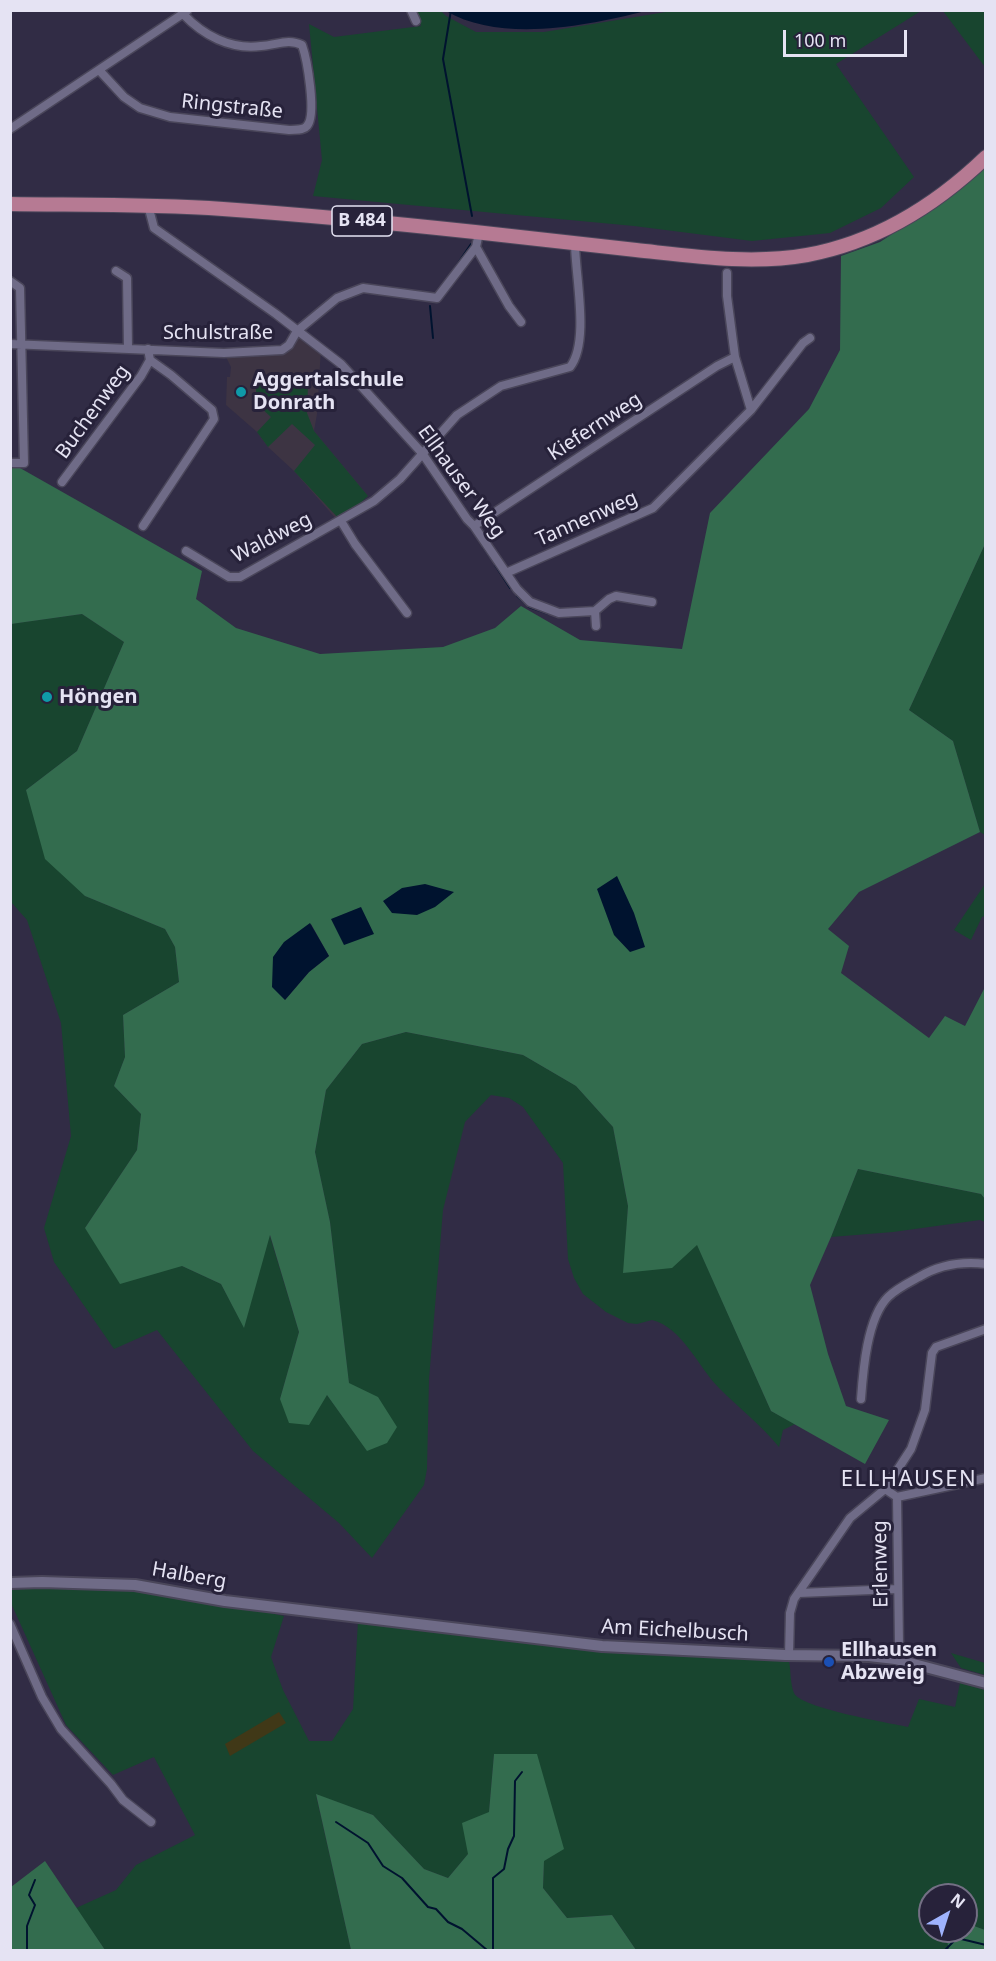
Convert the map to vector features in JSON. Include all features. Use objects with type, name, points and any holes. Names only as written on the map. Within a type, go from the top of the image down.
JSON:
[{"type":"main road","name":"B 484","points":[[10,204],[233,210],[747,260],[773,259],[812,254],[848,245],[876,234],[903,221],[940,197],[986,157]]},
{"type":"street","points":[[411,10],[416,21]]},
{"type":"street","points":[[10,129],[185,12]]},
{"type":"street","name":"Ringstraße","points":[[99,70],[124,97],[140,108],[170,117],[289,130],[302,129],[309,124],[312,115],[306,57],[302,45],[292,40],[259,47],[233,45],[212,38],[197,29],[185,12]]},
{"type":"street","name":"Ellhauser Weg","points":[[148,206],[154,228],[276,314],[341,364],[422,453],[516,589],[530,602],[559,613],[595,611],[616,596],[652,602]]},
{"type":"street","name":"Schulstraße","points":[[10,344],[224,353],[282,350],[289,345],[297,332],[337,298],[363,288],[436,298],[476,247],[479,233]]},
{"type":"street","name":"Waldweg","points":[[186,551],[229,577],[240,577],[374,501],[400,479],[457,415],[501,386],[570,367],[576,359],[580,307],[575,243]]},
{"type":"street","points":[[476,247],[508,306],[521,322]]},
{"type":"street","points":[[117,271],[127,278],[128,348]]},
{"type":"street","points":[[727,273],[727,296],[735,357],[751,410]]},
{"type":"street","points":[[10,281],[20,288],[24,463],[10,463]]},
{"type":"street","name":"Tannenweg","points":[[506,573],[653,508],[751,410],[803,343],[810,338]]},
{"type":"street","points":[[143,526],[214,419],[212,410],[150,360],[147,349]]},
{"type":"street","name":"Kiefernweg","points":[[474,526],[717,366],[735,357]]},
{"type":"street","name":"Buchenweg","points":[[62,482],[141,376],[150,360]]},
{"type":"street","name":"Waldweg","points":[[341,521],[355,544],[407,613]]},
{"type":"street","points":[[595,611],[596,626]]},
{"type":"street","points":[[861,1399],[868,1342],[886,1299],[931,1270],[972,1262],[986,1264]]},
{"type":"street","points":[[789,1655],[790,1613],[794,1599],[850,1518],[885,1489],[911,1449],[925,1410],[932,1353],[936,1347],[986,1329]]},
{"type":"street","points":[[897,1497],[986,1478]]},
{"type":"street","name":"Erlenweg","points":[[885,1489],[897,1497],[899,1645]]},
{"type":"street","name":"Halberg","points":[[10,1583],[135,1585],[225,1601],[360,1617]]},
{"type":"street","points":[[799,1593],[897,1589]]},
{"type":"street","name":"Am Eichelbusch","points":[[360,1617],[602,1646],[789,1655],[868,1656],[896,1659],[986,1683]]},
{"type":"street","points":[[10,1624],[42,1697],[61,1729],[123,1800],[150,1822]]},
{"type":"shaded area","points":[[297,331],[321,349],[314,431],[368,496],[337,520],[294,471],[268,447],[257,432],[226,405],[227,377],[230,377],[231,367],[224,353],[282,350]]},
{"type":"green space","points":[[415,10],[441,11],[476,32],[544,32],[672,11],[921,11],[836,64],[914,177],[881,208],[830,233],[752,241],[634,226],[313,196],[322,160],[309,24],[334,37],[421,26]]},
{"type":"green space","points":[[943,11],[985,11],[985,67]]},
{"type":"green space","points":[[985,163],[985,544],[909,710],[953,741],[980,832],[859,892],[828,929],[849,946],[841,973],[929,1038],[945,1016],[965,1026],[985,989],[985,1199],[981,1194],[858,1169],[810,1285],[828,1354],[846,1406],[889,1420],[865,1464],[771,1411],[697,1245],[672,1268],[623,1273],[628,1206],[613,1127],[576,1086],[523,1055],[406,1032],[362,1044],[326,1090],[315,1152],[330,1222],[349,1383],[378,1397],[397,1427],[387,1443],[367,1451],[327,1395],[309,1425],[289,1423],[280,1399],[299,1332],[270,1235],[244,1328],[221,1284],[182,1266],[120,1284],[85,1228],[137,1150],[141,1114],[114,1086],[125,1057],[123,1015],[179,982],[175,947],[165,929],[85,896],[45,859],[26,790],[77,751],[124,642],[82,614],[11,624],[10,466],[20,468],[202,571],[196,599],[236,628],[320,654],[443,647],[495,628],[521,606],[580,640],[682,649],[710,513],[809,409],[840,350],[841,256],[880,242],[923,214]],"holes":[[[311,924],[329,956],[309,972],[285,1000]]]},
{"type":"green space","points":[[256,380],[298,382],[298,384],[308,385],[307,413],[314,431],[368,496],[341,521],[294,471],[315,445],[292,424],[268,447],[257,432],[271,417],[256,400]]},
{"type":"green space","points":[[985,544],[985,835],[980,832],[953,741],[909,710]]},
{"type":"green space","points":[[82,614],[124,642],[77,751],[26,790],[85,896],[165,929],[175,947],[179,982],[123,1015],[125,1057],[114,1086],[141,1114],[137,1150],[85,1228],[221,1284],[244,1327],[269,1233],[299,1332],[280,1399],[327,1395],[367,1450],[349,1384],[330,1222],[315,1152],[326,1090],[362,1044],[406,1032],[523,1055],[576,1086],[613,1127],[628,1206],[624,1273],[697,1244],[771,1411],[795,1424],[783,1430],[779,1447],[719,1388],[673,1331],[652,1320],[637,1324],[628,1323],[606,1312],[583,1294],[574,1278],[568,1259],[563,1163],[523,1107],[509,1098],[491,1095],[465,1122],[443,1210],[429,1379],[427,1469],[424,1485],[372,1558],[339,1523],[253,1451],[157,1330],[114,1349],[54,1262],[44,1228],[71,1136],[61,1023],[27,920],[11,902],[10,624]]},
{"type":"green space","points":[[985,884],[985,916],[982,917],[971,940],[954,930]]},
{"type":"green space","points":[[858,1169],[981,1194],[985,1199],[985,1222],[980,1220],[893,1232],[831,1237]]},
{"type":"green space","points":[[42,1588],[134,1590],[224,1603],[284,1616],[271,1657],[283,1690],[309,1741],[332,1741],[353,1709],[358,1621],[601,1652],[789,1661],[794,1693],[800,1699],[828,1709],[908,1727],[919,1699],[955,1707],[960,1683],[985,1690],[985,1930],[978,1927],[978,1883],[918,1883],[918,1943],[948,1943],[949,1950],[636,1950],[612,1915],[567,1918],[543,1888],[544,1861],[494,1754],[489,1812],[468,1854],[448,1878],[424,1869],[373,1815],[316,1795],[351,1950],[105,1950],[76,1908],[116,1890],[136,1865],[195,1835],[154,1757],[113,1775],[66,1725],[11,1603],[10,1590]]},
{"type":"green space","points":[[951,1653],[985,1663],[985,1675],[961,1668]]},
{"type":"green space","points":[[494,1754],[537,1754],[564,1849],[544,1861],[543,1888],[567,1918],[612,1915],[636,1950],[351,1950],[316,1794],[373,1815],[424,1869],[448,1878],[468,1854],[462,1823],[489,1812]]},
{"type":"green space","points":[[45,1861],[105,1950],[11,1950],[11,1887]]},
{"type":"green space","points":[[978,1927],[985,1930],[985,1950],[949,1950],[948,1943],[978,1943]]},
{"type":"sand","points":[[279,1712],[286,1723],[230,1756],[225,1744]]},
{"type":"water","points":[[446,11],[645,11],[571,26],[518,29],[492,27],[468,21]]},
{"type":"water","points":[[617,876],[634,913],[645,947],[630,952],[614,935],[597,889]]},
{"type":"water","points":[[425,884],[454,892],[435,907],[417,915],[392,913],[383,901],[402,888]]},
{"type":"water","points":[[361,907],[374,934],[344,945],[331,919]]},
{"type":"water","points":[[310,923],[329,956],[309,972],[285,1000],[272,987],[273,957],[284,942]]},
{"type":"waterway","points":[[451,10],[443,59],[472,216]]},
{"type":"waterway","points":[[448,278],[471,244]]},
{"type":"waterway","points":[[430,306],[433,338]]},
{"type":"waterway","points":[[483,547],[490,557]]},
{"type":"waterway","points":[[495,565],[510,588]]},
{"type":"waterway","points":[[517,596],[529,607],[549,614]]},
{"type":"waterway","points":[[561,617],[579,616]]},
{"type":"waterway","points":[[493,1950],[493,1878],[504,1869],[508,1849],[514,1836],[515,1781],[522,1772]]},
{"type":"waterway","points":[[336,1822],[368,1843],[383,1866],[402,1878],[428,1907],[436,1909],[448,1922],[462,1929],[487,1950]]},
{"type":"waterway","points":[[27,1950],[27,1926],[35,1905],[29,1895],[35,1880]]},
{"type":"waterway","points":[[945,1950],[957,1938],[986,1945]]},
{"type":"place","name":"Aggertalschule Donrath","points":[[241,392]]},
{"type":"place","name":"Höngen","points":[[47,697]]},
{"type":"place","name":"Ellhausen Abzweig","points":[[829,1662]]},
{"type":"district","name":"ELLHAUSEN","points":[[909,1480]]}]
